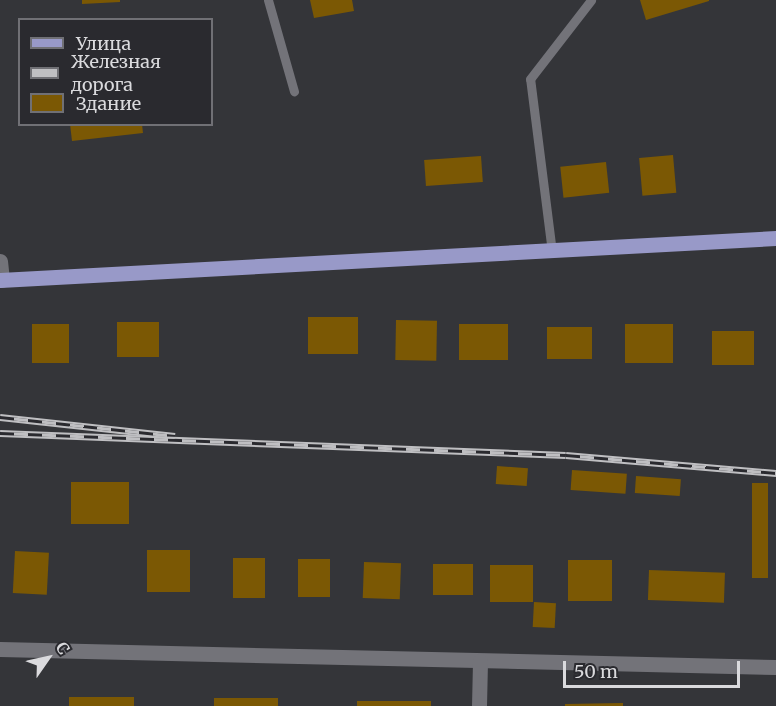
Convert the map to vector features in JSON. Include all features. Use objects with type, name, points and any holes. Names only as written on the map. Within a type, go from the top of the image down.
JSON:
[{"type":"main road","points":[[1,280],[552,252],[776,238]]},
{"type":"street","points":[[0,261],[1,280]]},
{"type":"street","points":[[0,649],[776,667]]},
{"type":"street","points":[[479,706],[480,661]]},
{"type":"lane","points":[[268,0],[294,91]]},
{"type":"lane","points":[[552,252],[530,79],[591,0]]},
{"type":"building","points":[[82,0],[120,0],[120,2],[82,4]]},
{"type":"building","points":[[310,0],[352,0],[354,11],[314,18]]},
{"type":"building","points":[[640,0],[709,0],[709,1],[646,20]]},
{"type":"building","points":[[70,126],[142,126],[143,133],[72,141]]},
{"type":"building","points":[[673,155],[676,193],[642,196],[639,158]]},
{"type":"building","points":[[481,156],[483,182],[426,186],[424,160]]},
{"type":"building","points":[[606,162],[609,193],[563,198],[560,167]]},
{"type":"building","points":[[308,317],[358,317],[358,354],[308,354]]},
{"type":"building","points":[[396,320],[437,321],[436,361],[395,360]]},
{"type":"building","points":[[117,322],[159,322],[159,357],[117,357]]},
{"type":"building","points":[[32,324],[69,324],[69,363],[32,363]]},
{"type":"building","points":[[459,324],[508,324],[508,360],[459,360]]},
{"type":"building","points":[[625,324],[673,324],[673,363],[625,363]]},
{"type":"building","points":[[547,327],[592,327],[592,359],[547,359]]},
{"type":"building","points":[[712,331],[754,331],[754,365],[712,365]]},
{"type":"building","points":[[497,466],[528,468],[527,486],[496,484]]},
{"type":"building","points":[[572,470],[627,474],[625,494],[571,490]]},
{"type":"building","points":[[636,476],[681,479],[680,496],[635,493]]},
{"type":"building","points":[[71,482],[129,482],[129,524],[71,524]]},
{"type":"building","points":[[752,483],[768,483],[768,578],[752,578]]},
{"type":"building","points":[[147,550],[190,550],[190,592],[147,592]]},
{"type":"building","points":[[15,551],[49,553],[47,595],[13,593]]},
{"type":"building","points":[[233,558],[265,558],[265,598],[233,598]]},
{"type":"building","points":[[298,559],[330,559],[330,597],[298,597]]},
{"type":"building","points":[[568,560],[612,560],[612,601],[568,601]]},
{"type":"building","points":[[364,562],[401,563],[400,599],[363,598]]},
{"type":"building","points":[[433,564],[473,564],[473,595],[433,595]]},
{"type":"building","points":[[490,565],[533,565],[533,602],[490,602]]},
{"type":"building","points":[[649,570],[725,573],[724,603],[648,600]]},
{"type":"building","points":[[534,602],[556,603],[555,628],[533,627]]},
{"type":"building","points":[[69,697],[134,697],[134,706],[69,706]]},
{"type":"building","points":[[214,698],[278,698],[278,706],[214,706]]},
{"type":"building","points":[[357,701],[431,701],[431,706],[357,706]]},
{"type":"building","points":[[623,703],[623,706],[565,706],[565,704]]},
{"type":"railway","points":[[0,417],[175,436]]},
{"type":"railway","points":[[0,433],[566,455],[776,473]]}]
